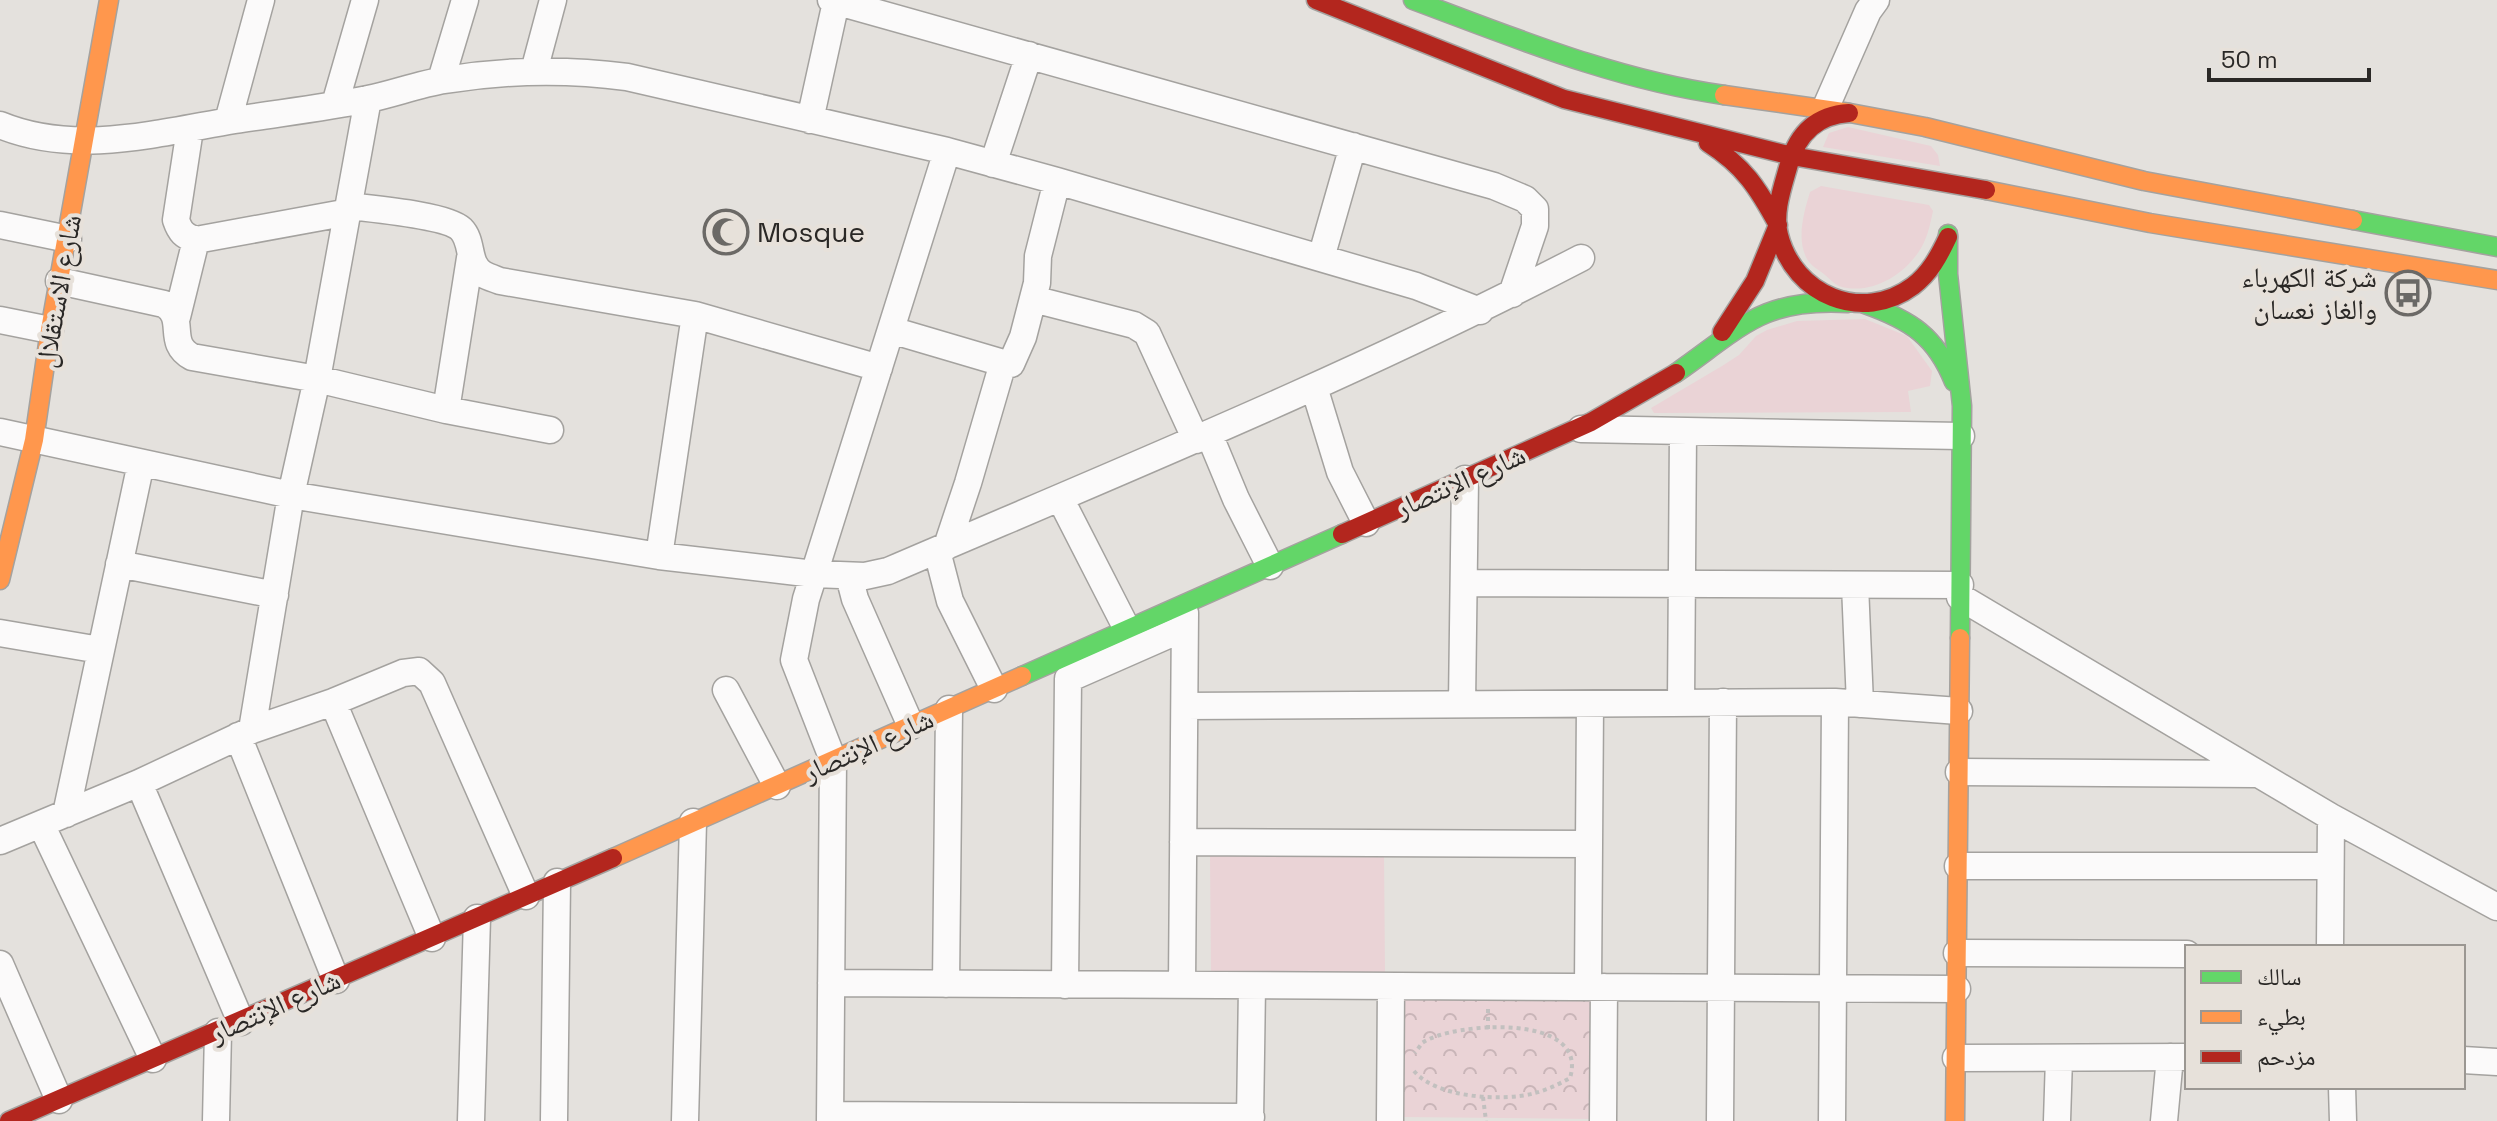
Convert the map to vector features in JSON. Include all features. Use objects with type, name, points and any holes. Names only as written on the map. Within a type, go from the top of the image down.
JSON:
[{"type":"main road","name":"شارع الاستقلال","points":[[0,580],[34,440],[50,330],[109,0]]},
{"type":"main road","points":[[1316,0],[1564,99],[1689,132],[1792,156],[1961,185],[2150,223],[2497,280]]},
{"type":"main road","points":[[1413,0],[1582,62],[1688,90],[1925,127],[2144,181],[2497,247]]},
{"type":"main road","points":[[1838,111],[1816,121],[1799,138],[1779,199],[1778,225],[1783,250],[1802,279],[1816,290],[1903,318],[1932,341],[1948,363],[1962,406]]},
{"type":"main road","points":[[1925,127],[1954,149]]},
{"type":"main road","points":[[1689,132],[1741,165],[1778,225],[1759,277],[1714,344]]},
{"type":"main road","points":[[1714,344],[1743,324],[1791,304],[1857,303],[1898,297],[1919,283],[1936,265],[1950,228],[1948,274],[1962,406],[1955,1121]]},
{"type":"main road","name":"شارع الإنتصار","points":[[9,1121],[230,1027],[1127,629],[1185,616],[1270,566],[1575,428],[1664,382],[1714,344]]},
{"type":"street","points":[[228,121],[261,0]]},
{"type":"street","points":[[335,104],[365,0]]},
{"type":"street","points":[[441,80],[465,0]]},
{"type":"street","points":[[534,71],[553,0]]},
{"type":"street","points":[[1838,111],[1868,11],[1876,0]]},
{"type":"street","points":[[810,120],[834,1],[1494,186],[1525,199],[1535,209],[1535,226],[1512,294]]},
{"type":"street","points":[[993,164],[1029,55]]},
{"type":"street","points":[[0,125],[45,139],[84,142],[190,129],[368,99],[441,80],[485,74],[580,71],[627,77],[947,151],[1416,286],[1480,311]]},
{"type":"street","points":[[336,980],[245,733],[317,379],[368,99]]},
{"type":"street","points":[[190,129],[176,220],[180,231],[196,240],[349,209],[389,211],[443,221],[460,228],[467,237],[470,258],[446,410]]},
{"type":"street","points":[[1321,258],[1353,146]]},
{"type":"street","points":[[947,151],[806,599],[794,660],[833,760],[830,1118],[1250,1119],[1252,986]]},
{"type":"street","points":[[891,330],[1011,364],[1018,351],[1033,299],[1038,256],[1057,181]]},
{"type":"street","points":[[0,225],[68,239]]},
{"type":"street","points":[[196,240],[177,317],[177,340],[183,352],[192,357],[317,379],[446,410],[550,430]]},
{"type":"street","points":[[470,258],[481,273],[500,281],[695,315],[879,368]]},
{"type":"street","points":[[0,432],[291,495],[659,556],[814,574],[865,576],[888,571],[1202,437],[1480,311],[1581,258]]},
{"type":"street","points":[[59,281],[154,300],[172,309],[177,317]]},
{"type":"street","points":[[1033,299],[1134,325],[1147,333],[1270,566]]},
{"type":"street","points":[[659,556],[695,315]]},
{"type":"street","points":[[0,320],[50,330]]},
{"type":"street","points":[[994,689],[950,601],[942,548],[968,483],[1003,363]]},
{"type":"street","points":[[1314,387],[1340,472],[1366,523]]},
{"type":"street","points":[[1575,428],[1961,436]]},
{"type":"street","points":[[1681,702],[1683,432]]},
{"type":"street","points":[[66,814],[141,463]]},
{"type":"street","points":[[1462,704],[1465,479]]},
{"type":"street","points":[[1060,498],[1127,629]]},
{"type":"street","points":[[119,564],[275,595]]},
{"type":"street","points":[[849,576],[855,599],[911,726]]},
{"type":"street","points":[[1464,583],[1855,585],[1960,591],[2331,817],[2497,907]]},
{"type":"street","points":[[1832,1121],[1833,988],[1855,585]]},
{"type":"street","points":[[1065,985],[1068,679],[1185,616],[1182,985]]},
{"type":"street","points":[[0,633],[100,650]]},
{"type":"street","points":[[0,841],[139,783],[245,733],[403,673],[419,671],[432,683],[526,896]]},
{"type":"street","points":[[726,690],[777,786]]},
{"type":"street","points":[[333,702],[432,938]]},
{"type":"street","points":[[1185,706],[1723,702],[1848,703],[1959,711]]},
{"type":"street","points":[[1720,1121],[1723,702]]},
{"type":"street","points":[[1590,704],[1589,844],[1603,1121]]},
{"type":"street","points":[[946,984],[949,709]]},
{"type":"street","points":[[1959,772],[2258,774]]},
{"type":"street","points":[[139,783],[230,1027],[216,1121]]},
{"type":"street","points":[[2330,945],[2331,817]]},
{"type":"street","points":[[685,1121],[693,822]]},
{"type":"street","points":[[41,824],[153,1059]]},
{"type":"street","points":[[1183,842],[1589,844]]},
{"type":"street","points":[[1958,866],[2330,866]]},
{"type":"street","points":[[554,1121],[557,882]]},
{"type":"street","points":[[471,1121],[477,918]]},
{"type":"street","points":[[1957,953],[2185,954]]},
{"type":"street","points":[[0,964],[59,1100]]},
{"type":"street","points":[[831,983],[1957,989]]},
{"type":"street","points":[[1390,1121],[1391,986]]},
{"type":"street","points":[[1956,1058],[2178,1057],[2164,1121]]},
{"type":"street","points":[[2057,1121],[2059,1058]]},
{"type":"street","points":[[2465,1060],[2497,1062]]},
{"type":"street","points":[[2342,1089],[2343,1121]]},
{"type":"path","points":[[1525,1027],[1552,1036],[1572,1055],[1574,1066],[1570,1078],[1558,1084],[1534,1094],[1483,1097],[1436,1087],[1418,1076],[1407,1063],[1422,1044],[1436,1037],[1459,1031],[1525,1027]]},
{"type":"path","points":[[1483,1097],[1486,1121]]},
{"type":"green space","points":[[1848,127],[1931,146],[1938,155],[1940,166],[1823,147],[1829,133]]},
{"type":"green space","points":[[1821,186],[1929,205],[1933,211],[1926,237],[1911,262],[1890,279],[1865,288],[1835,284],[1808,261],[1802,243],[1802,226],[1810,192]]},
{"type":"green space","points":[[1865,319],[1907,336],[1932,371],[1930,386],[1908,391],[1911,412],[1654,413],[1651,408],[1739,355],[1756,336],[1767,330],[1797,321]]},
{"type":"green space","points":[[1384,853],[1385,974],[1211,975],[1210,855]]},
{"type":"green space","points":[[1403,998],[1597,1000],[1595,1119],[1401,1117]]},
{"type":"traffic: fast","points":[[1413,0],[1605,68],[1724,95]]},
{"type":"traffic: fast","points":[[2353,220],[2497,247]]},
{"type":"traffic: fast","points":[[1948,234],[1948,274],[1962,406],[1960,638]]},
{"type":"traffic: fast","points":[[1676,373],[1737,329],[1773,311],[1794,305],[1848,303]]},
{"type":"traffic: fast","points":[[1865,304],[1895,316],[1920,332],[1939,353],[1954,382]]},
{"type":"traffic: fast","points":[[1022,676],[1342,534]]},
{"type":"traffic: slow","points":[[0,580],[34,440],[50,330],[109,0]]},
{"type":"traffic: slow","points":[[1724,95],[1925,127],[2144,181],[2353,220]]},
{"type":"traffic: slow","points":[[1986,190],[2150,223],[2497,280]]},
{"type":"traffic: slow","points":[[1955,1121],[1960,638]]},
{"type":"traffic: slow","points":[[613,858],[1022,676]]},
{"type":"traffic: jam","points":[[1316,0],[1564,99],[1792,156],[1986,190]]},
{"type":"traffic: jam","points":[[1849,113],[1827,117],[1810,128],[1798,143],[1789,164],[1777,226],[1787,256],[1799,274],[1832,297],[1852,302],[1873,302],[1893,297],[1919,281],[1934,264],[1948,237]]},
{"type":"traffic: jam","points":[[1708,143],[1731,160],[1749,179],[1778,225],[1755,281],[1722,332]]},
{"type":"traffic: jam","points":[[1342,534],[1591,422],[1676,373]]},
{"type":"traffic: jam","points":[[9,1121],[613,858]]},
{"type":"place","name":"Mosque","points":[[726,232]]},
{"type":"place","name":"شركة الكهرباء والغاز نعسان","points":[[2408,293]]}]
